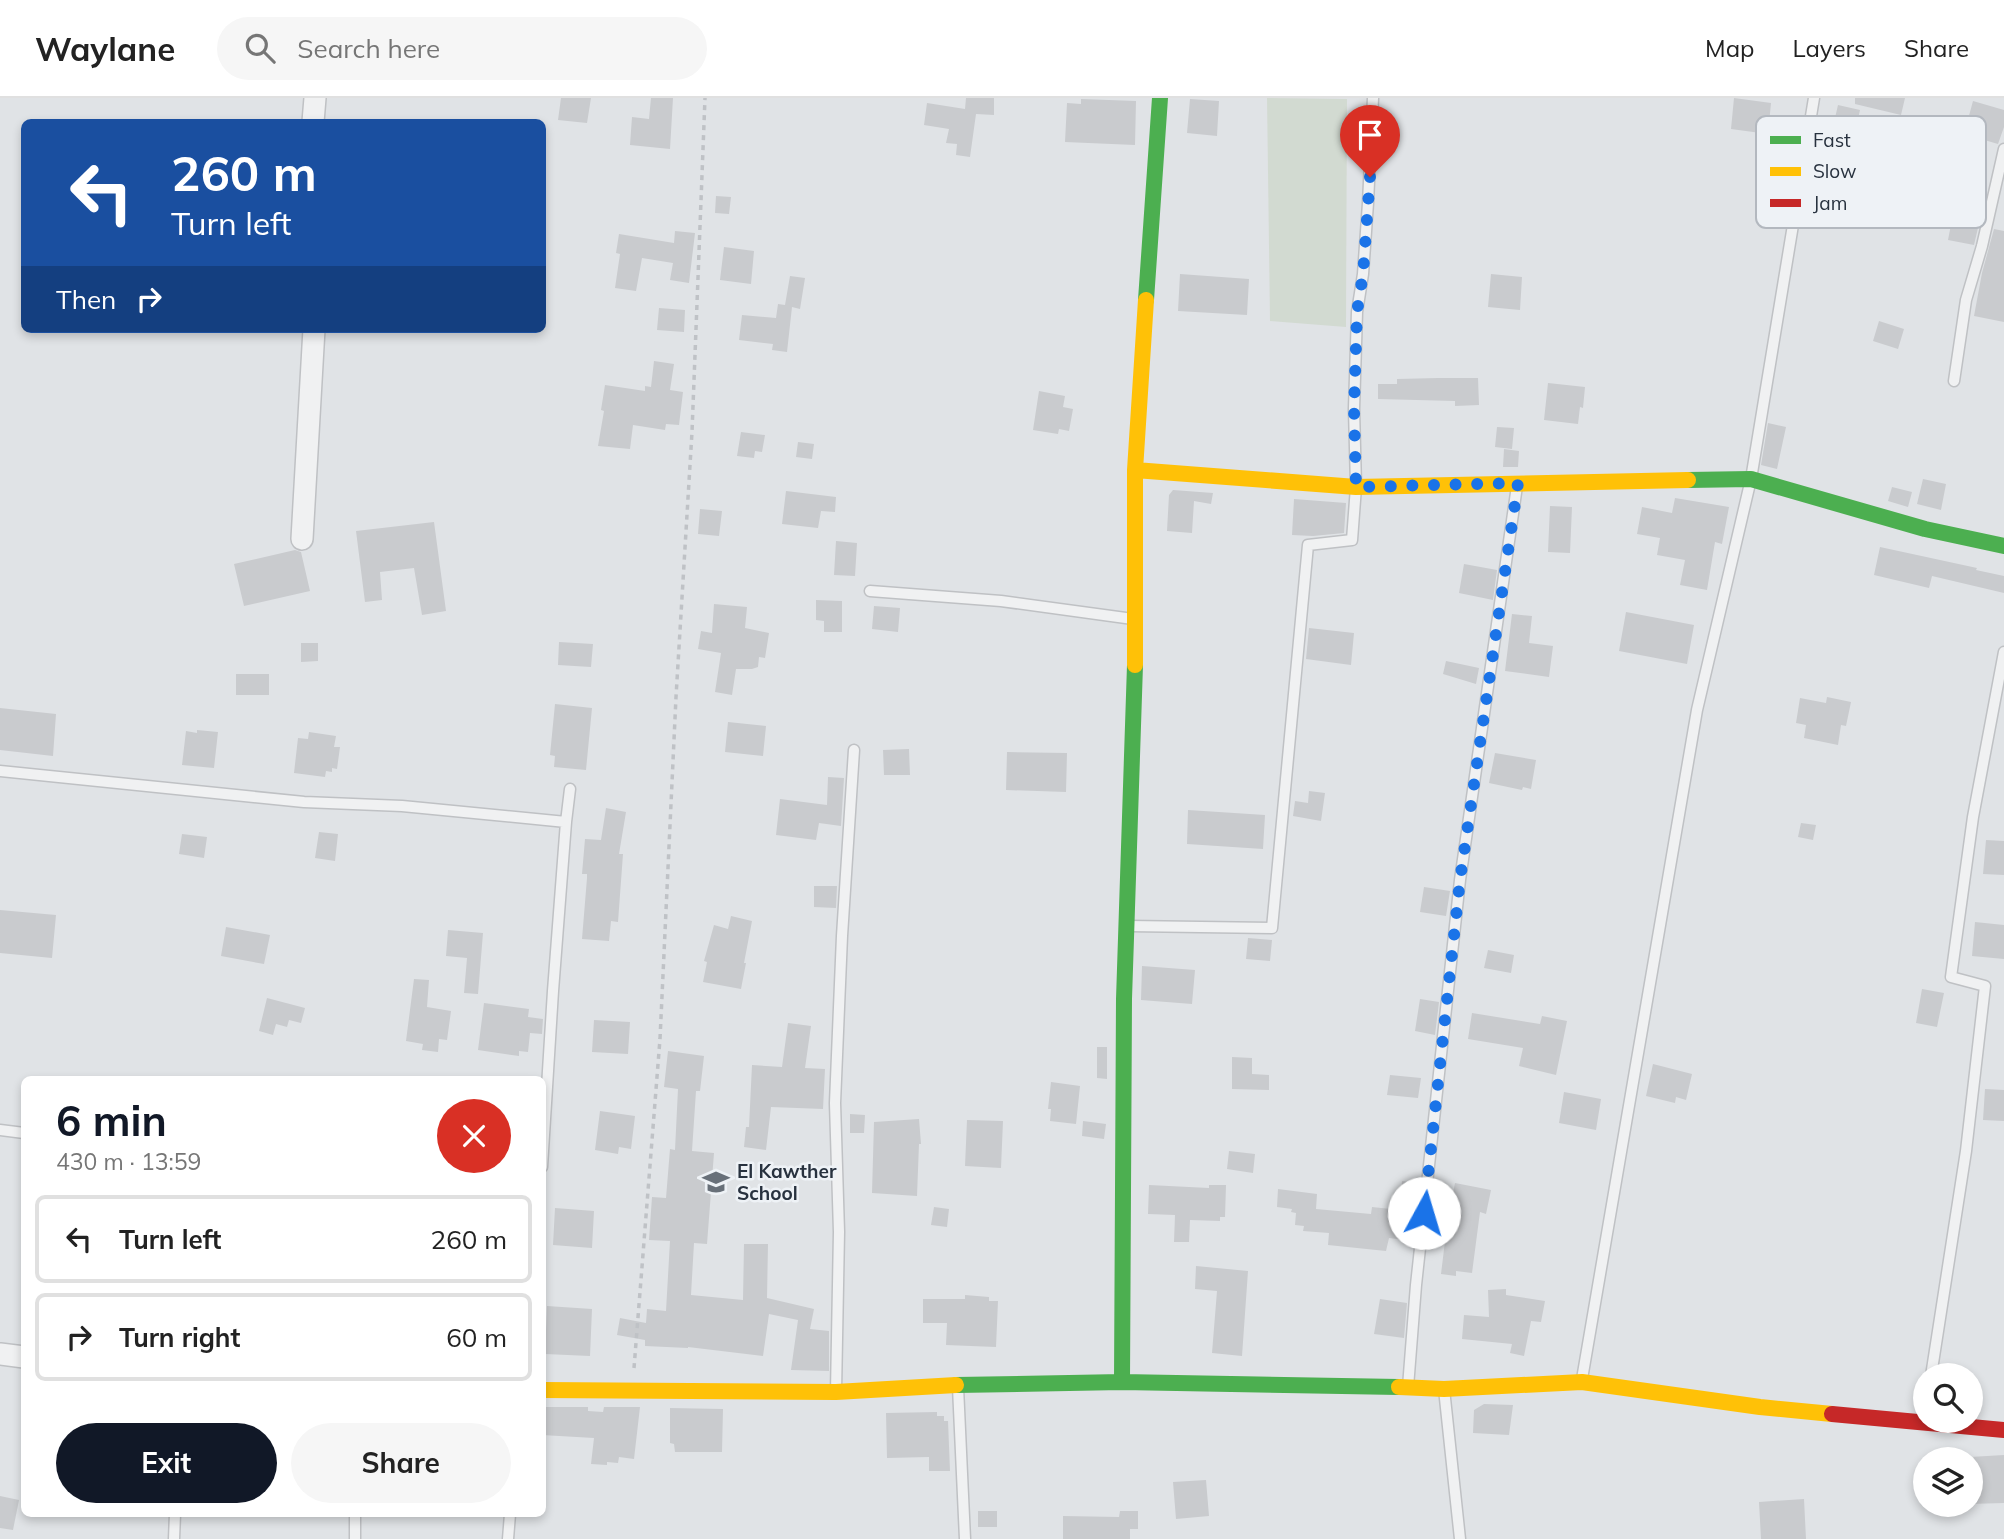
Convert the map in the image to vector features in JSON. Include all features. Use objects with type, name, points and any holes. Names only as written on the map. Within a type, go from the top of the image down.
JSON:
[{"type":"street","points":[[313,119],[315,98]]},
{"type":"street","points":[[1122,1382],[1124,999],[1136,619],[1135,470],[1160,98]]},
{"type":"street","points":[[302,539],[314,333]]},
{"type":"street","points":[[1135,470],[1356,487],[1751,479],[1925,529],[2004,547]]},
{"type":"street","points":[[0,1354],[21,1357]]},
{"type":"street","points":[[546,1390],[836,1392],[958,1385],[1122,1382],[1444,1389],[1582,1382],[1760,1407],[1913,1416]]},
{"type":"street","points":[[1983,1427],[2004,1430]]},
{"type":"lane","points":[[1127,926],[1272,928],[1308,545],[1352,540],[1356,487],[1354,409],[1357,312],[1366,238],[1373,98]]},
{"type":"lane","points":[[1811,116],[1814,98]]},
{"type":"lane","points":[[1954,381],[1966,300],[1982,246],[2004,149]]},
{"type":"lane","points":[[1582,1382],[1697,710],[1751,479],[1793,228]]},
{"type":"lane","points":[[1408,1387],[1416,1285],[1460,880],[1518,483]]},
{"type":"lane","points":[[870,591],[1001,601],[1136,619]]},
{"type":"lane","points":[[1933,1363],[1966,1151],[1985,986],[1951,977],[1973,817],[2004,652]]},
{"type":"lane","points":[[836,1392],[839,1232],[835,1103],[854,750]]},
{"type":"lane","points":[[0,771],[304,802],[402,806],[566,822]]},
{"type":"lane","points":[[546,1110],[570,789]]},
{"type":"lane","points":[[0,1130],[21,1133]]},
{"type":"lane","points":[[958,1385],[965,1539]]},
{"type":"lane","points":[[1444,1389],[1460,1539]]},
{"type":"lane","points":[[174,1539],[175,1517]]},
{"type":"lane","points":[[355,1517],[355,1539]]},
{"type":"lane","points":[[509,1539],[510,1517]]},
{"type":"path","points":[[632,1391],[660,1039],[692,432],[705,98]]},
{"type":"shaded area","points":[[1267,98],[1347,99],[1346,327],[1270,321]]},
{"type":"building","points":[[561,98],[591,98],[587,123],[558,120]]},
{"type":"building","points":[[651,98],[673,98],[670,149],[630,145],[632,117],[649,119]]},
{"type":"building","points":[[966,98],[994,98],[994,115],[976,114],[970,157],[956,155],[957,144],[946,143],[949,129],[924,125],[927,103],[965,109]]},
{"type":"building","points":[[1734,98],[1771,103],[1770,116],[1756,116],[1756,132],[1731,129]]},
{"type":"building","points":[[1855,98],[1905,98],[1901,115],[1855,104]]},
{"type":"building","points":[[1081,99],[1136,101],[1135,145],[1065,142],[1067,103],[1081,104]]},
{"type":"building","points":[[1190,99],[1219,101],[1217,136],[1187,133]]},
{"type":"building","points":[[1973,101],[2004,110],[2004,127],[1998,144],[1986,140],[1986,116],[1969,116]]},
{"type":"building","points":[[1838,105],[1860,110],[1859,116],[1835,116]]},
{"type":"building","points":[[716,196],[731,197],[729,214],[715,213]]},
{"type":"building","points":[[1950,228],[1978,228],[1974,245],[1948,240]]},
{"type":"building","points":[[1994,229],[2004,231],[2004,322],[1974,316]]},
{"type":"building","points":[[675,231],[695,233],[689,283],[670,280],[673,263],[642,258],[636,291],[615,288],[620,254],[616,253],[619,234],[674,243]]},
{"type":"building","points":[[724,247],[754,251],[751,284],[720,280]]},
{"type":"building","points":[[1180,274],[1249,279],[1247,315],[1178,311]]},
{"type":"building","points":[[1491,274],[1522,277],[1520,310],[1488,307]]},
{"type":"building","points":[[790,276],[805,278],[800,309],[792,307],[787,352],[772,350],[773,344],[739,340],[742,315],[776,318],[778,304],[785,305]]},
{"type":"building","points":[[659,308],[685,310],[684,332],[657,330]]},
{"type":"building","points":[[1879,321],[1904,329],[1898,349],[1873,341]]},
{"type":"building","points":[[654,361],[674,364],[670,390],[683,392],[679,425],[666,424],[665,430],[633,425],[630,449],[598,446],[605,385],[645,391],[645,386],[651,387]]},
{"type":"building","points":[[1478,378],[1479,405],[1455,406],[1455,401],[1378,399],[1378,384],[1397,384],[1397,379]]},
{"type":"building","points":[[1548,383],[1585,387],[1578,424],[1544,420]]},
{"type":"building","points":[[1039,391],[1065,396],[1063,407],[1073,409],[1069,431],[1059,429],[1058,434],[1033,430]]},
{"type":"building","points":[[1768,423],[1786,427],[1777,469],[1761,465]]},
{"type":"building","points":[[1497,427],[1514,428],[1512,449],[1495,447]]},
{"type":"building","points":[[741,432],[765,435],[762,452],[755,451],[754,458],[737,456]]},
{"type":"building","points":[[798,442],[814,444],[812,459],[796,457]]},
{"type":"building","points":[[1504,449],[1519,451],[1518,467],[1503,467]]},
{"type":"building","points":[[1923,479],[1946,484],[1941,510],[1917,504]]},
{"type":"building","points":[[1892,487],[1912,492],[1908,507],[1888,501]]},
{"type":"building","points":[[1173,490],[1213,493],[1211,504],[1194,501],[1192,533],[1167,531],[1169,495]]},
{"type":"building","points":[[786,491],[836,497],[835,512],[821,511],[818,528],[782,524]]},
{"type":"building","points":[[1675,498],[1729,507],[1722,544],[1715,542],[1707,590],[1680,585],[1685,560],[1657,555],[1660,538],[1637,534],[1642,507],[1672,513]]},
{"type":"building","points":[[1294,499],[1346,503],[1344,533],[1292,535]]},
{"type":"building","points":[[1550,506],[1572,507],[1570,553],[1548,552]]},
{"type":"building","points":[[700,509],[722,511],[719,536],[698,534]]},
{"type":"building","points":[[434,522],[446,611],[422,615],[414,568],[380,572],[382,600],[365,602],[356,531]]},
{"type":"building","points":[[836,541],[857,543],[855,576],[834,575]]},
{"type":"building","points":[[1880,547],[2004,576],[2004,593],[1932,576],[1929,588],[1874,575]]},
{"type":"building","points":[[295,550],[301,552],[310,591],[244,606],[234,564]]},
{"type":"building","points":[[1464,564],[1497,570],[1493,600],[1459,593]]},
{"type":"building","points":[[816,600],[842,601],[842,632],[824,632],[824,621],[816,620]]},
{"type":"building","points":[[714,604],[747,607],[745,628],[769,633],[765,658],[759,657],[758,667],[736,669],[732,695],[715,692],[721,653],[698,649],[701,631],[712,633]]},
{"type":"building","points":[[874,606],[900,608],[898,632],[872,629]]},
{"type":"building","points":[[1626,612],[1694,625],[1687,664],[1619,651]]},
{"type":"building","points":[[1512,614],[1532,616],[1529,643],[1553,646],[1549,677],[1505,671]]},
{"type":"building","points":[[1309,628],[1354,633],[1351,665],[1306,659]]},
{"type":"building","points":[[559,642],[593,644],[591,667],[558,665]]},
{"type":"building","points":[[301,643],[318,643],[318,661],[301,662]]},
{"type":"building","points":[[1446,661],[1479,668],[1476,684],[1443,674]]},
{"type":"building","points":[[236,674],[269,674],[269,695],[236,695]]},
{"type":"building","points":[[1827,697],[1851,702],[1846,726],[1841,725],[1838,745],[1804,738],[1806,725],[1796,723],[1800,698],[1826,703]]},
{"type":"building","points":[[555,704],[592,708],[586,770],[554,767],[555,756],[550,755]]},
{"type":"building","points":[[0,708],[56,714],[53,756],[0,750]]},
{"type":"building","points":[[728,722],[766,726],[763,756],[725,752]]},
{"type":"building","points":[[197,730],[218,732],[214,768],[182,765],[186,731],[197,733]]},
{"type":"building","points":[[309,732],[336,736],[334,747],[340,747],[337,769],[326,771],[325,777],[294,773],[298,738],[308,739]]},
{"type":"building","points":[[909,749],[910,775],[884,775],[883,750]]},
{"type":"building","points":[[1007,752],[1067,753],[1066,792],[1006,790]]},
{"type":"building","points":[[1495,753],[1536,760],[1531,789],[1523,787],[1522,790],[1489,783]]},
{"type":"building","points":[[828,777],[844,778],[841,826],[819,823],[816,840],[776,835],[780,799],[827,805]]},
{"type":"building","points":[[1309,791],[1325,793],[1321,821],[1293,816],[1295,801],[1308,803]]},
{"type":"building","points":[[606,808],[626,812],[619,854],[623,854],[618,922],[611,921],[609,941],[582,939],[587,878],[587,874],[582,874],[585,839],[601,840]]},
{"type":"building","points":[[1188,810],[1265,815],[1263,849],[1187,844]]},
{"type":"building","points":[[1801,823],[1816,825],[1813,840],[1798,837]]},
{"type":"building","points":[[319,832],[338,834],[335,861],[315,858]]},
{"type":"building","points":[[182,834],[207,837],[204,858],[179,854]]},
{"type":"building","points":[[1986,840],[2004,841],[2004,875],[1983,874]]},
{"type":"building","points":[[814,886],[837,886],[836,908],[814,907]]},
{"type":"building","points":[[1424,887],[1450,891],[1446,916],[1420,912]]},
{"type":"building","points":[[0,910],[56,915],[52,958],[0,953]]},
{"type":"building","points":[[731,916],[752,921],[741,989],[703,982],[707,962],[704,961],[714,925],[728,929]]},
{"type":"building","points":[[1975,922],[2004,925],[2004,959],[1972,956]]},
{"type":"building","points":[[226,927],[270,935],[264,964],[221,956]]},
{"type":"building","points":[[448,930],[483,933],[478,994],[464,993],[467,958],[446,956]]},
{"type":"building","points":[[1248,938],[1272,940],[1270,961],[1246,959]]},
{"type":"building","points":[[1488,950],[1514,955],[1511,973],[1484,968]]},
{"type":"building","points":[[1142,966],[1195,970],[1192,1004],[1141,1000]]},
{"type":"building","points":[[414,979],[429,980],[427,1007],[451,1011],[447,1040],[439,1039],[438,1052],[422,1050],[423,1044],[406,1041]]},
{"type":"building","points":[[1922,989],[1944,993],[1937,1027],[1916,1023]]},
{"type":"building","points":[[267,998],[305,1008],[301,1023],[289,1020],[287,1027],[276,1024],[273,1035],[259,1031]]},
{"type":"building","points":[[1420,999],[1439,1002],[1435,1035],[1415,1031]]},
{"type":"building","points":[[484,1003],[529,1009],[528,1017],[543,1019],[542,1034],[530,1033],[528,1052],[519,1051],[519,1056],[478,1050]]},
{"type":"building","points":[[1472,1013],[1540,1024],[1542,1016],[1567,1021],[1556,1075],[1519,1066],[1523,1048],[1468,1039]]},
{"type":"building","points":[[594,1020],[630,1022],[628,1054],[592,1052]]},
{"type":"building","points":[[788,1023],[811,1026],[805,1068],[825,1069],[823,1109],[771,1107],[766,1150],[744,1147],[746,1127],[749,1127],[752,1065],[782,1067]]},
{"type":"building","points":[[1097,1047],[1107,1047],[1107,1079],[1097,1078]]},
{"type":"building","points":[[668,1051],[704,1056],[700,1091],[696,1091],[692,1151],[714,1153],[707,1244],[694,1243],[691,1295],[743,1300],[744,1244],[768,1244],[767,1298],[814,1309],[810,1329],[829,1331],[829,1371],[791,1370],[798,1320],[769,1314],[763,1356],[688,1347],[645,1346],[645,1340],[617,1335],[620,1318],[646,1323],[647,1309],[666,1311],[670,1241],[649,1240],[652,1197],[666,1198],[670,1149],[675,1150],[678,1089],[664,1087]]},
{"type":"building","points":[[1232,1057],[1252,1058],[1252,1074],[1269,1075],[1269,1090],[1232,1089]]},
{"type":"building","points":[[1653,1064],[1692,1074],[1686,1100],[1676,1097],[1675,1103],[1646,1096]]},
{"type":"building","points":[[1390,1075],[1421,1078],[1418,1098],[1387,1095]]},
{"type":"building","points":[[1051,1082],[1080,1086],[1076,1124],[1050,1121],[1051,1109],[1048,1109]]},
{"type":"building","points":[[1985,1089],[2004,1090],[2004,1121],[1983,1120]]},
{"type":"building","points":[[1564,1092],[1601,1099],[1596,1130],[1559,1123]]},
{"type":"building","points":[[600,1111],[635,1116],[631,1149],[619,1147],[618,1154],[595,1150]]},
{"type":"building","points":[[850,1114],[865,1115],[864,1133],[850,1133]]},
{"type":"building","points":[[919,1119],[921,1144],[917,1196],[872,1193],[874,1122]]},
{"type":"building","points":[[967,1120],[1003,1121],[1001,1168],[965,1166]]},
{"type":"building","points":[[1083,1121],[1106,1124],[1104,1139],[1082,1136]]},
{"type":"building","points":[[1229,1151],[1255,1154],[1253,1173],[1227,1169]]},
{"type":"building","points":[[1402,1181],[1419,1183],[1413,1241],[1389,1238],[1386,1251],[1328,1245],[1329,1233],[1303,1231],[1304,1226],[1295,1225],[1296,1213],[1291,1212],[1292,1209],[1277,1207],[1278,1189],[1317,1194],[1316,1209],[1371,1214],[1372,1207],[1400,1210]]},
{"type":"building","points":[[1455,1183],[1491,1190],[1486,1214],[1480,1212],[1472,1273],[1456,1271],[1456,1276],[1441,1274],[1449,1209],[1432,1208],[1434,1192],[1453,1193]]},
{"type":"building","points":[[1149,1185],[1209,1188],[1209,1185],[1226,1185],[1225,1217],[1220,1217],[1220,1221],[1190,1220],[1189,1242],[1174,1242],[1175,1215],[1148,1214]]},
{"type":"building","points":[[934,1207],[949,1209],[947,1227],[931,1225]]},
{"type":"building","points":[[555,1208],[594,1211],[592,1248],[553,1245]]},
{"type":"building","points":[[1196,1266],[1248,1271],[1242,1356],[1212,1353],[1217,1291],[1195,1289]]},
{"type":"building","points":[[1506,1289],[1506,1295],[1545,1301],[1541,1322],[1531,1321],[1524,1356],[1510,1353],[1512,1344],[1462,1339],[1464,1315],[1489,1317],[1488,1290]]},
{"type":"building","points":[[965,1295],[989,1297],[989,1301],[998,1301],[996,1347],[946,1345],[947,1323],[923,1323],[923,1299],[965,1299]]},
{"type":"building","points":[[1380,1299],[1407,1303],[1404,1338],[1374,1334]]},
{"type":"building","points":[[547,1306],[592,1309],[590,1356],[546,1354]]},
{"type":"building","points":[[1484,1404],[1513,1405],[1509,1435],[1473,1433],[1474,1410]]},
{"type":"building","points":[[546,1407],[588,1407],[588,1411],[603,1412],[604,1407],[640,1407],[634,1459],[619,1457],[618,1463],[591,1464],[594,1438],[546,1435]]},
{"type":"building","points":[[670,1408],[723,1409],[722,1452],[675,1452],[674,1444],[670,1443]]},
{"type":"building","points":[[937,1412],[937,1416],[944,1416],[944,1421],[948,1421],[950,1471],[929,1471],[929,1457],[887,1458],[886,1413]]},
{"type":"building","points":[[2004,1455],[2004,1503],[1983,1504],[1983,1456]]},
{"type":"building","points":[[1206,1480],[1209,1516],[1176,1519],[1173,1482]]},
{"type":"building","points":[[0,1496],[19,1500],[13,1530],[0,1528]]},
{"type":"building","points":[[1804,1499],[1806,1539],[1761,1539],[1759,1502]]},
{"type":"building","points":[[978,1511],[997,1511],[997,1527],[978,1527]]},
{"type":"building","points":[[1120,1511],[1138,1511],[1138,1529],[1130,1529],[1130,1539],[1063,1539],[1063,1516],[1119,1517]]},
{"type":"traffic: fast","points":[[1146,300],[1160,98]]},
{"type":"traffic: fast","points":[[1688,480],[1751,479],[1925,529],[2004,546]]},
{"type":"traffic: fast","points":[[1122,1382],[1124,999],[1135,665]]},
{"type":"traffic: fast","points":[[956,1385],[1122,1382],[1399,1387]]},
{"type":"traffic: slow","points":[[1135,665],[1135,470],[1146,300]]},
{"type":"traffic: slow","points":[[1135,470],[1356,487],[1688,480]]},
{"type":"traffic: slow","points":[[1399,1387],[1444,1389],[1582,1382],[1760,1407],[1832,1414]]},
{"type":"traffic: slow","points":[[546,1390],[836,1392],[956,1385]]},
{"type":"traffic: jam","points":[[1832,1414],[2004,1430]]},
{"type":"place","name":"El Kawther School","points":[[716,1182]]},
{"type":"route","points":[[1370,177],[1363,274],[1357,312],[1354,409],[1356,487],[1518,483],[1460,880],[1424,1213]]}]
